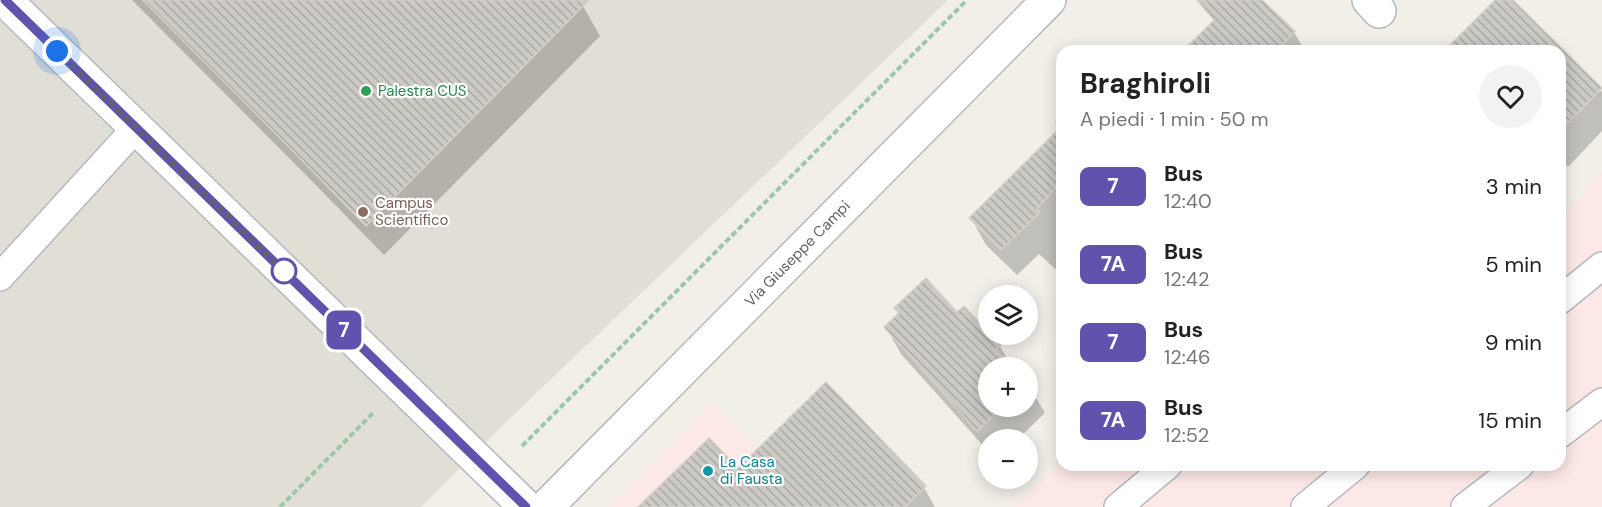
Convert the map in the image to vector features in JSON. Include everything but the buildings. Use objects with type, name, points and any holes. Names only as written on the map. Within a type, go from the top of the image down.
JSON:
[{"type":"street","points":[[5,0],[526,507]]},
{"type":"street","name":"Via Giuseppe Campi","points":[[546,507],[1049,0]]},
{"type":"lane","points":[[0,277],[136,128]]},
{"type":"lane","points":[[1566,295],[1602,266]]},
{"type":"lane","points":[[1566,429],[1602,402]]},
{"type":"lane","points":[[1118,507],[1161,471]]},
{"type":"lane","points":[[1305,507],[1349,471]]},
{"type":"lane","points":[[1465,507],[1512,471]]},
{"type":"path","points":[[493,475],[966,0]]},
{"type":"path","points":[[280,507],[401,385]]},
{"type":"shaded area","name":"Campus Scientifico","points":[[0,0],[948,0],[503,425],[421,507],[0,507]]},
{"type":"shaded area","points":[[1602,173],[1602,507],[1013,507],[1033,489],[1038,489],[1038,484],[1056,468],[1056,471],[1566,471],[1566,212]]},
{"type":"shaded area","points":[[712,403],[816,507],[608,507]]},
{"type":"bus line","name":"7","points":[[5,0],[526,507]]},
{"type":"place","name":"Palestra CUS","points":[[366,91]]},
{"type":"place","name":"Campus Scientifico","points":[[363,212]]},
{"type":"place","name":"La Casa di Fausta","points":[[708,471]]},
{"type":"route","points":[[57,51],[284,271]]}]
